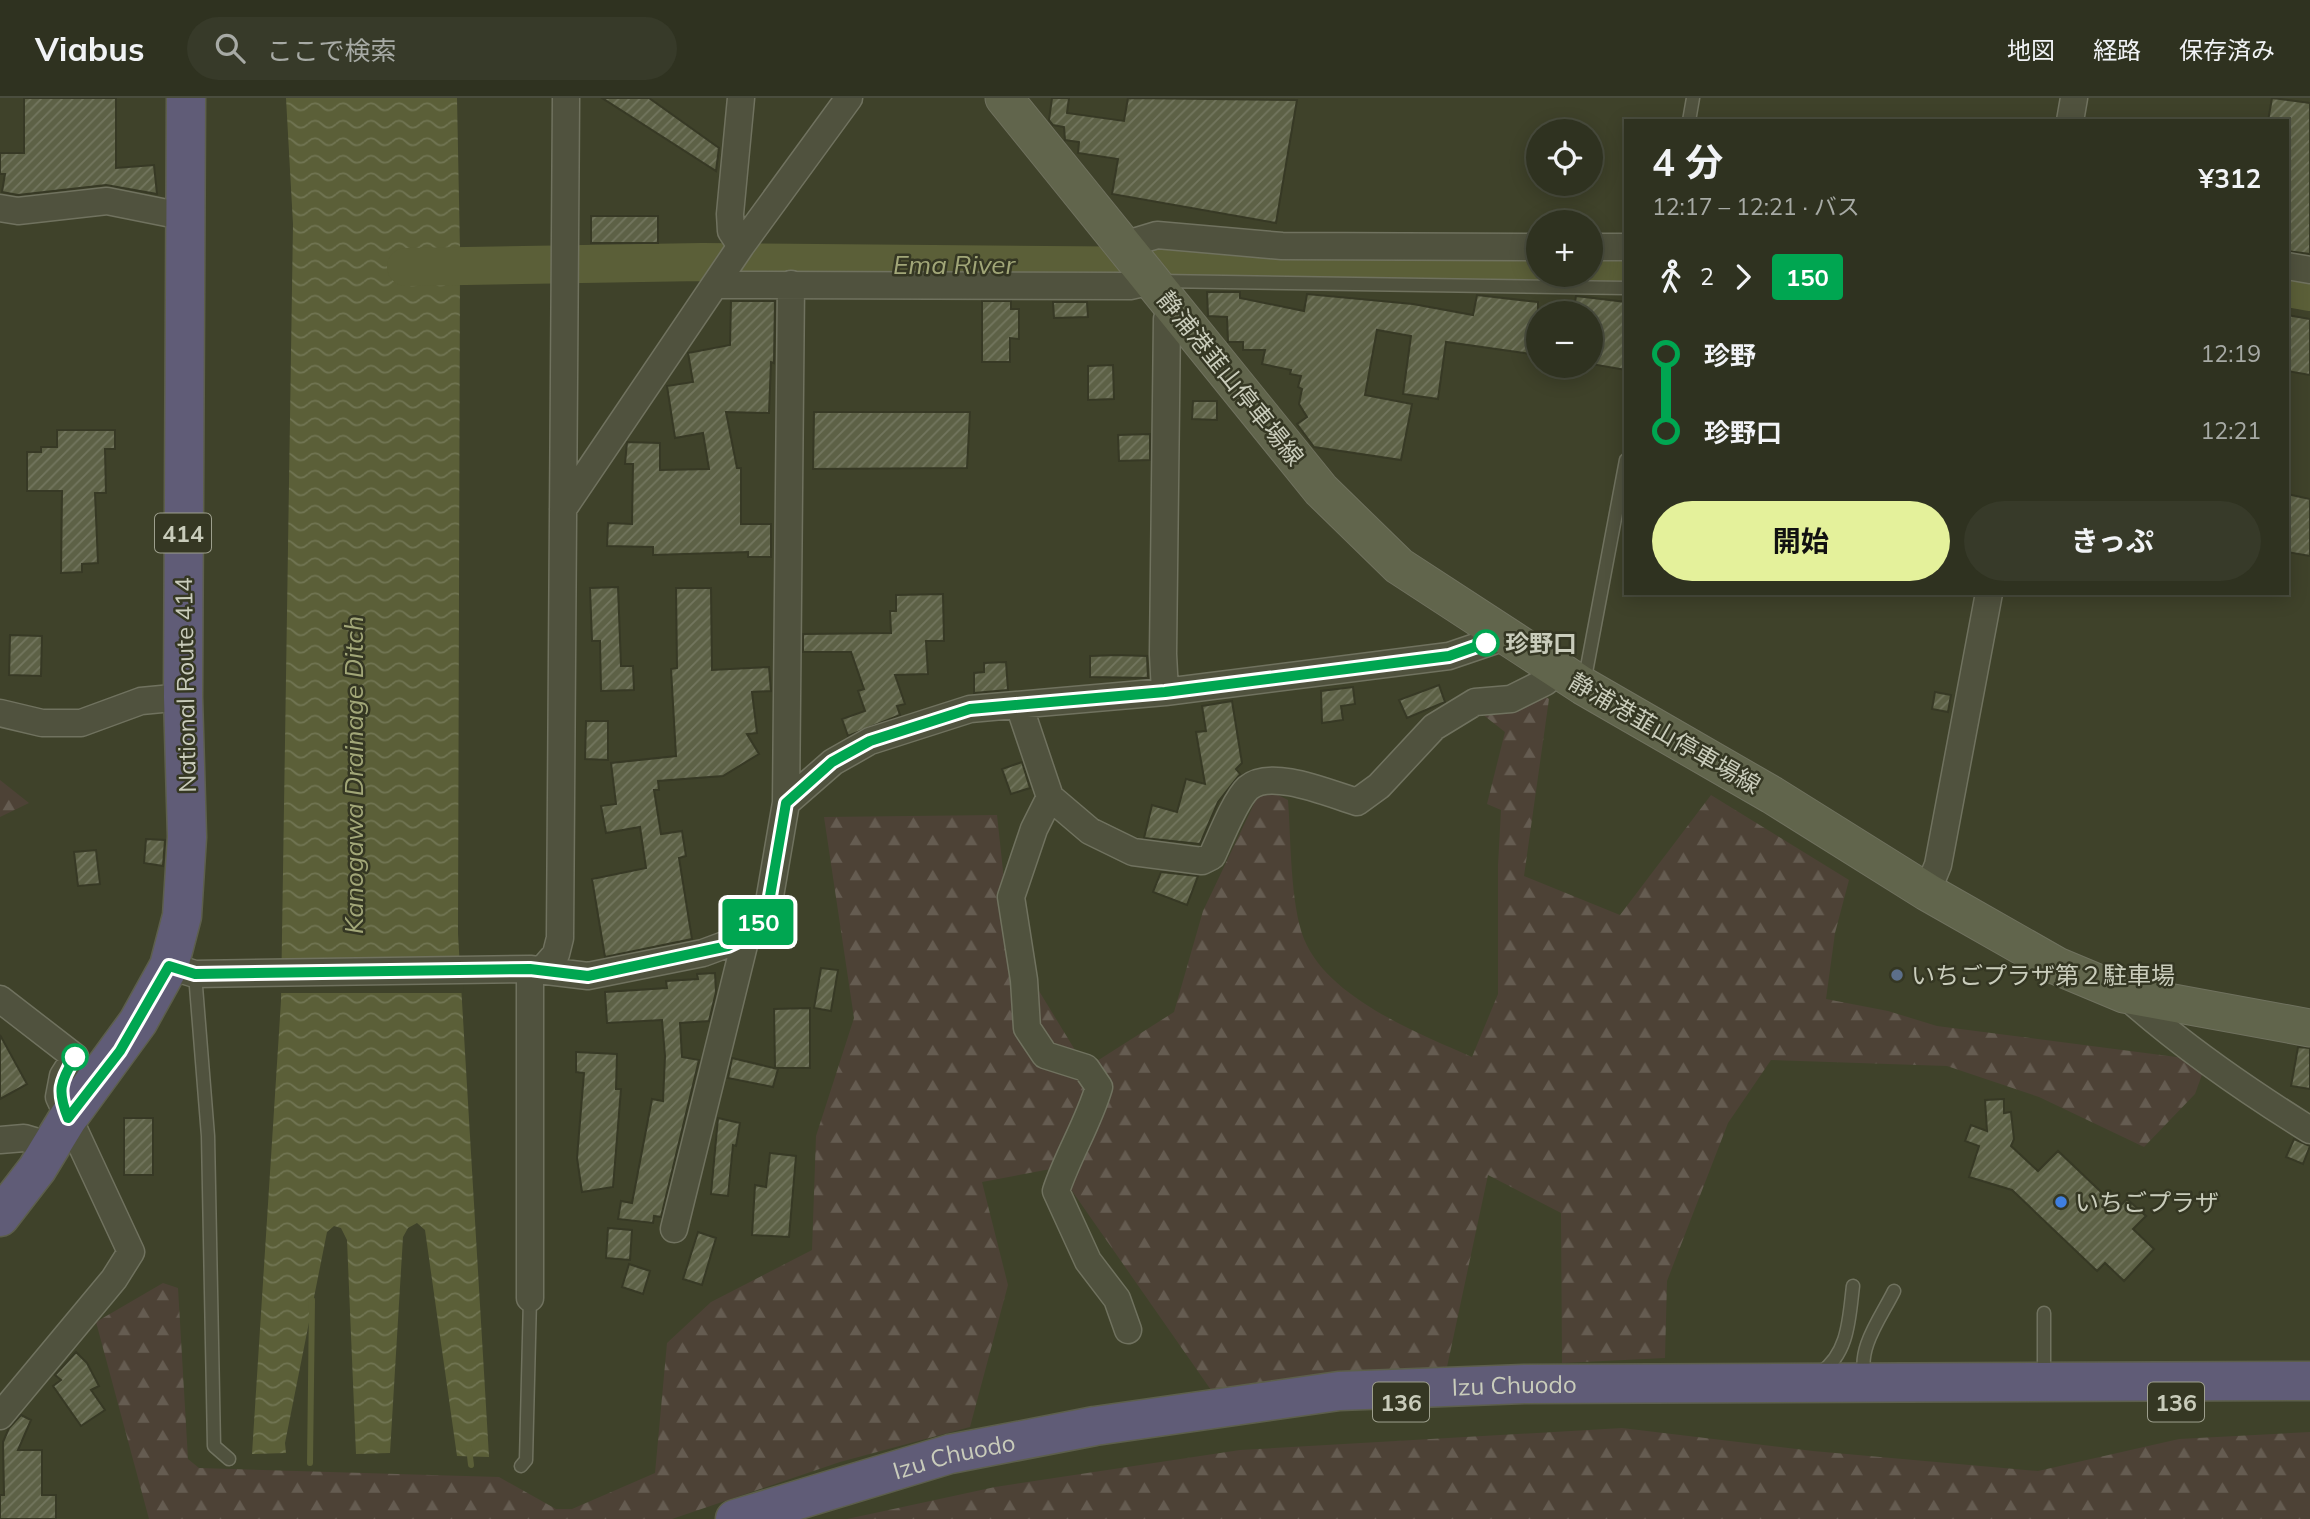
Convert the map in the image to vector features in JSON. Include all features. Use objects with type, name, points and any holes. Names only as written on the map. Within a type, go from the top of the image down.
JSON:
[{"type":"highway","name":"National Route 414","points":[[0,1217],[120,1051],[195,971],[178,935],[187,875],[183,697],[186,98]]},
{"type":"highway","points":[[2199,1392],[2310,1359]]},
{"type":"highway","name":"Izu Chuodo","points":[[773,1519],[950,1466],[1081,1439],[1375,1403],[1619,1395],[2199,1392],[2310,1381]]},
{"type":"highway","name":"Izu Chuodo","points":[[735,1519],[950,1454],[1096,1426],[1339,1391],[1524,1384],[1867,1382],[2310,1395]]},
{"type":"main road","name":"静浦港韮山停車場線","points":[[1020,106],[1146,272],[1321,490],[1399,566],[1504,637],[1571,678],[1772,795],[1927,892],[2057,967],[2124,993],[2310,1028]]},
{"type":"street","points":[[529,970],[556,954],[560,938],[566,98]]},
{"type":"street","points":[[741,98],[730,214],[732,231],[741,246]]},
{"type":"street","points":[[563,509],[741,246],[849,98]]},
{"type":"street","points":[[2070,119],[2074,98]]},
{"type":"street","points":[[0,208],[18,211],[107,201],[187,217]]},
{"type":"street","points":[[718,281],[791,284],[1130,286],[1146,272],[1157,235],[1282,246],[1526,247]]},
{"type":"street","points":[[1603,247],[1624,247]]},
{"type":"street","points":[[2289,266],[2310,270]]},
{"type":"street","points":[[1146,272],[1167,319],[1163,654],[1165,692]]},
{"type":"street","points":[[674,1229],[747,937],[769,902],[786,803],[791,284]]},
{"type":"street","points":[[1927,892],[1938,865],[1989,595]]},
{"type":"street","points":[[786,803],[832,762],[870,741],[970,709],[1165,692],[1449,656],[1504,637]]},
{"type":"street","points":[[1019,705],[1050,797],[1090,831],[1133,852],[1202,861],[1212,856],[1245,790],[1261,779],[1290,782],[1357,802],[1379,786],[1434,727],[1475,702],[1511,699],[1545,682],[1571,678]]},
{"type":"street","points":[[0,713],[42,723],[80,723],[141,702],[183,697]]},
{"type":"street","points":[[1050,797],[1034,829],[1012,897],[1024,980],[1027,1028],[1045,1055],[1086,1068],[1099,1087],[1088,1122],[1066,1161],[1056,1191],[1088,1261],[1117,1298],[1128,1329]]},
{"type":"street","points":[[195,971],[529,970],[588,976],[703,953],[747,937]]},
{"type":"street","points":[[529,970],[530,1298]]},
{"type":"street","points":[[2124,993],[2176,1040],[2235,1084],[2310,1130]]},
{"type":"street","points":[[0,999],[75,1057],[63,1076],[60,1132],[131,1252],[114,1279],[0,1416]]},
{"type":"street","points":[[0,1140],[60,1132]]},
{"type":"lane","points":[[1689,119],[1693,98]]},
{"type":"lane","points":[[1146,272],[1624,288]]},
{"type":"lane","points":[[1571,678],[1624,468]]},
{"type":"lane","points":[[195,971],[208,1136],[214,1446],[229,1459]]},
{"type":"lane","points":[[1801,1382],[1832,1365],[1842,1347],[1848,1327],[1853,1286]]},
{"type":"lane","points":[[1867,1382],[1864,1373],[1866,1348],[1894,1291]]},
{"type":"lane","points":[[521,1466],[526,1460],[530,1298]]},
{"type":"lane","points":[[2032,1388],[2044,1313]]},
{"type":"green space","points":[[1542,694],[1549,699],[1524,876],[1620,915],[1711,795],[1849,880],[1835,933],[1826,999],[1888,1011],[1937,1026],[2207,1061],[2195,1094],[2144,1147],[2039,1097],[1947,1066],[1771,1060],[1728,1123],[1667,1281],[1665,1358],[1562,1363],[1561,1213],[1488,1175],[1447,1367],[1211,1390],[1056,1168],[982,1182],[1008,1285],[970,1427],[840,1462],[672,1519],[149,1519],[96,1322],[163,1283],[178,1288],[188,1459],[199,1468],[499,1477],[556,1509],[572,1509],[655,1473],[667,1343],[711,1302],[812,1250],[816,1136],[854,1018],[824,817],[997,815],[1011,945],[1086,1068],[1174,1012],[1203,911],[1262,787],[1288,800],[1296,908],[1304,939],[1316,960],[1353,996],[1377,1011],[1401,1025],[1472,1057],[1498,994],[1498,865],[1501,810],[1487,804],[1505,732],[1482,714]]},
{"type":"green space","points":[[0,780],[29,803],[0,817]]},
{"type":"green space","points":[[1622,1428],[1813,1451],[2038,1471],[2179,1439],[2310,1432],[2310,1519],[847,1519],[995,1487],[1240,1450]]},
{"type":"water","name":"Kanogawa Drainage Ditch","points":[[286,98],[457,98],[460,252],[458,934],[489,1457],[457,1456],[425,1230],[417,1223],[408,1228],[403,1237],[390,1453],[356,1454],[347,1240],[341,1228],[334,1226],[327,1232],[285,1443],[286,1453],[252,1454],[281,1001],[293,224]]},
{"type":"pier","points":[[278,962],[463,962],[464,993],[278,993]]},
{"type":"building","points":[[24,98],[116,98],[116,168],[154,165],[157,194],[106,185],[18,195],[2,192],[5,174],[0,174],[0,153],[24,153]]},
{"type":"building","points":[[602,98],[649,98],[719,148],[716,171]]},
{"type":"building","points":[[1052,98],[1069,98],[1067,113],[1124,121],[1128,98],[1297,100],[1276,223],[1112,194],[1118,159],[1078,153],[1079,142],[1065,140],[1064,127],[1053,125],[1049,120]]},
{"type":"building","points":[[2272,98],[2310,103],[2310,254],[2289,251],[2289,119],[2268,119]]},
{"type":"building","points":[[591,216],[658,216],[658,243],[591,243]]},
{"type":"building","points":[[1207,292],[1240,292],[1240,298],[1304,311],[1307,294],[1413,304],[1473,315],[1477,295],[1529,301],[1526,301],[1526,353],[1446,342],[1438,399],[1403,394],[1411,336],[1377,330],[1365,395],[1412,404],[1401,460],[1314,447],[1297,424],[1307,417],[1299,404],[1302,389],[1298,387],[1301,376],[1290,374],[1291,370],[1262,364],[1265,350],[1243,350],[1243,342],[1228,342],[1227,317],[1208,316]]},
{"type":"building","points":[[1576,296],[1624,302],[1624,370],[1603,366],[1603,301],[1575,301]]},
{"type":"building","points":[[731,301],[775,301],[774,363],[771,362],[769,413],[726,412],[737,468],[741,468],[741,524],[771,524],[771,557],[748,557],[748,552],[653,555],[653,547],[607,546],[608,523],[632,524],[633,464],[625,464],[627,442],[660,443],[660,470],[709,469],[703,433],[675,438],[667,386],[693,382],[688,353],[730,345]]},
{"type":"building","points":[[982,301],[1011,301],[1011,309],[1019,309],[1019,339],[1010,338],[1010,362],[982,362]]},
{"type":"building","points":[[1053,302],[1087,302],[1088,317],[1054,318]]},
{"type":"building","points":[[2289,315],[2310,319],[2310,375],[2289,371]]},
{"type":"building","points":[[1113,365],[1114,399],[1088,400],[1088,366]]},
{"type":"building","points":[[1193,401],[1217,401],[1217,420],[1192,419]]},
{"type":"building","points":[[814,412],[970,412],[967,468],[813,469]]},
{"type":"building","points":[[57,430],[115,430],[115,449],[105,449],[106,493],[95,493],[98,563],[82,564],[82,572],[61,573],[62,491],[27,491],[27,452],[41,452],[41,447],[57,447]]},
{"type":"building","points":[[1150,434],[1150,460],[1119,461],[1118,435]]},
{"type":"building","points":[[2289,494],[2310,499],[2310,556],[2289,552]]},
{"type":"building","points":[[618,587],[621,666],[633,666],[634,690],[601,691],[600,641],[592,641],[590,588]]},
{"type":"building","points":[[676,588],[711,588],[712,670],[769,667],[771,691],[752,692],[757,733],[747,734],[759,754],[723,776],[658,781],[659,790],[654,790],[661,834],[682,831],[686,856],[679,858],[692,939],[605,957],[592,879],[646,868],[640,827],[606,833],[601,806],[616,804],[611,763],[676,756],[671,669],[677,668]]},
{"type":"building","points":[[943,594],[944,641],[926,641],[928,674],[895,675],[905,704],[897,706],[900,715],[848,736],[842,719],[865,711],[858,691],[864,689],[851,652],[803,652],[803,634],[891,633],[890,611],[896,611],[896,595]]},
{"type":"building","points":[[10,635],[42,636],[41,676],[9,675]]},
{"type":"building","points":[[1090,656],[1147,656],[1148,678],[1090,677]]},
{"type":"building","points":[[1006,662],[1008,690],[974,693],[974,673],[984,672],[984,663]]},
{"type":"building","points":[[1439,685],[1445,702],[1407,718],[1399,700]]},
{"type":"building","points":[[1353,687],[1355,704],[1341,706],[1343,720],[1322,723],[1321,691]]},
{"type":"building","points":[[1935,692],[1951,695],[1948,712],[1932,709]]},
{"type":"building","points":[[1232,701],[1242,763],[1236,769],[1240,774],[1218,802],[1200,844],[1144,838],[1152,805],[1177,812],[1186,779],[1205,784],[1196,732],[1206,731],[1202,706]]},
{"type":"building","points":[[586,721],[608,721],[608,760],[585,759]]},
{"type":"building","points":[[1022,762],[1030,788],[1011,794],[1002,769]]},
{"type":"building","points":[[146,839],[165,840],[163,866],[144,863]]},
{"type":"building","points":[[96,850],[100,884],[78,886],[74,852]]},
{"type":"building","points":[[1161,872],[1198,876],[1187,905],[1153,892]]},
{"type":"building","points":[[821,968],[838,970],[831,1011],[814,1008]]},
{"type":"building","points":[[715,973],[716,992],[709,1021],[680,1023],[682,1057],[699,1060],[661,1217],[654,1216],[653,1223],[618,1219],[621,1201],[632,1203],[652,1099],[663,1101],[665,1056],[662,1020],[607,1023],[605,992],[667,988],[666,981],[698,979],[697,974]]},
{"type":"building","points":[[810,1008],[810,1068],[775,1068],[774,1009]]},
{"type":"building","points":[[0,1035],[27,1084],[0,1099]]},
{"type":"building","points":[[2298,1047],[2310,1048],[2310,1089],[2291,1086]]},
{"type":"building","points":[[576,1052],[617,1054],[616,1089],[621,1089],[613,1187],[582,1192],[577,1158],[584,1073],[576,1072]]},
{"type":"building","points":[[732,1058],[778,1069],[773,1087],[728,1078]]},
{"type":"building","points":[[2004,1099],[2004,1113],[2011,1112],[2014,1139],[2011,1146],[2038,1171],[2058,1151],[2118,1208],[2127,1199],[2146,1216],[2133,1229],[2154,1249],[2124,1281],[2105,1263],[2097,1271],[2012,1190],[1969,1177],[1979,1146],[1965,1141],[1971,1125],[1987,1131],[1985,1100]]},
{"type":"building","points":[[124,1118],[153,1118],[153,1175],[124,1175]]},
{"type":"building","points":[[718,1118],[740,1123],[736,1146],[733,1145],[728,1196],[711,1194]]},
{"type":"building","points":[[2294,1139],[2310,1146],[2303,1164],[2286,1157]]},
{"type":"building","points":[[770,1153],[796,1156],[789,1237],[752,1235],[755,1185],[766,1187]]},
{"type":"building","points":[[608,1228],[632,1230],[630,1260],[606,1258]]},
{"type":"building","points":[[698,1232],[716,1238],[702,1285],[683,1279]]},
{"type":"building","points":[[629,1264],[650,1271],[643,1294],[622,1287]]},
{"type":"building","points":[[76,1352],[87,1363],[99,1386],[91,1390],[105,1410],[81,1426],[53,1386],[61,1380],[55,1375]]},
{"type":"building","points":[[21,1415],[31,1420],[18,1450],[42,1450],[42,1495],[56,1495],[56,1519],[0,1519],[0,1495],[4,1495],[3,1442],[9,1428]]},
{"type":"waterway","name":"Ema River","points":[[406,267],[702,262],[1526,269]]},
{"type":"waterway","name":"Ema River","points":[[1603,270],[1624,270]]},
{"type":"waterway","name":"Ema River","points":[[2289,288],[2310,292]]},
{"type":"waterway","points":[[310,1463],[312,1300]]},
{"type":"waterway","points":[[469,1448],[471,1465]]},
{"type":"bus line","name":"150","points":[[75,1057],[63,1076],[60,1097],[68,1118],[120,1051],[169,966],[195,974],[530,969],[588,976],[728,946],[747,937],[769,902],[786,803],[832,762],[870,741],[970,709],[1165,692],[1449,656],[1486,643]]},
{"type":"place","name":"珍野口","points":[[1486,643]]},
{"type":"place","name":"いちごプラザ第２駐車場","points":[[1897,975]]},
{"type":"place","name":"いちごプラザ","points":[[2061,1202]]}]
